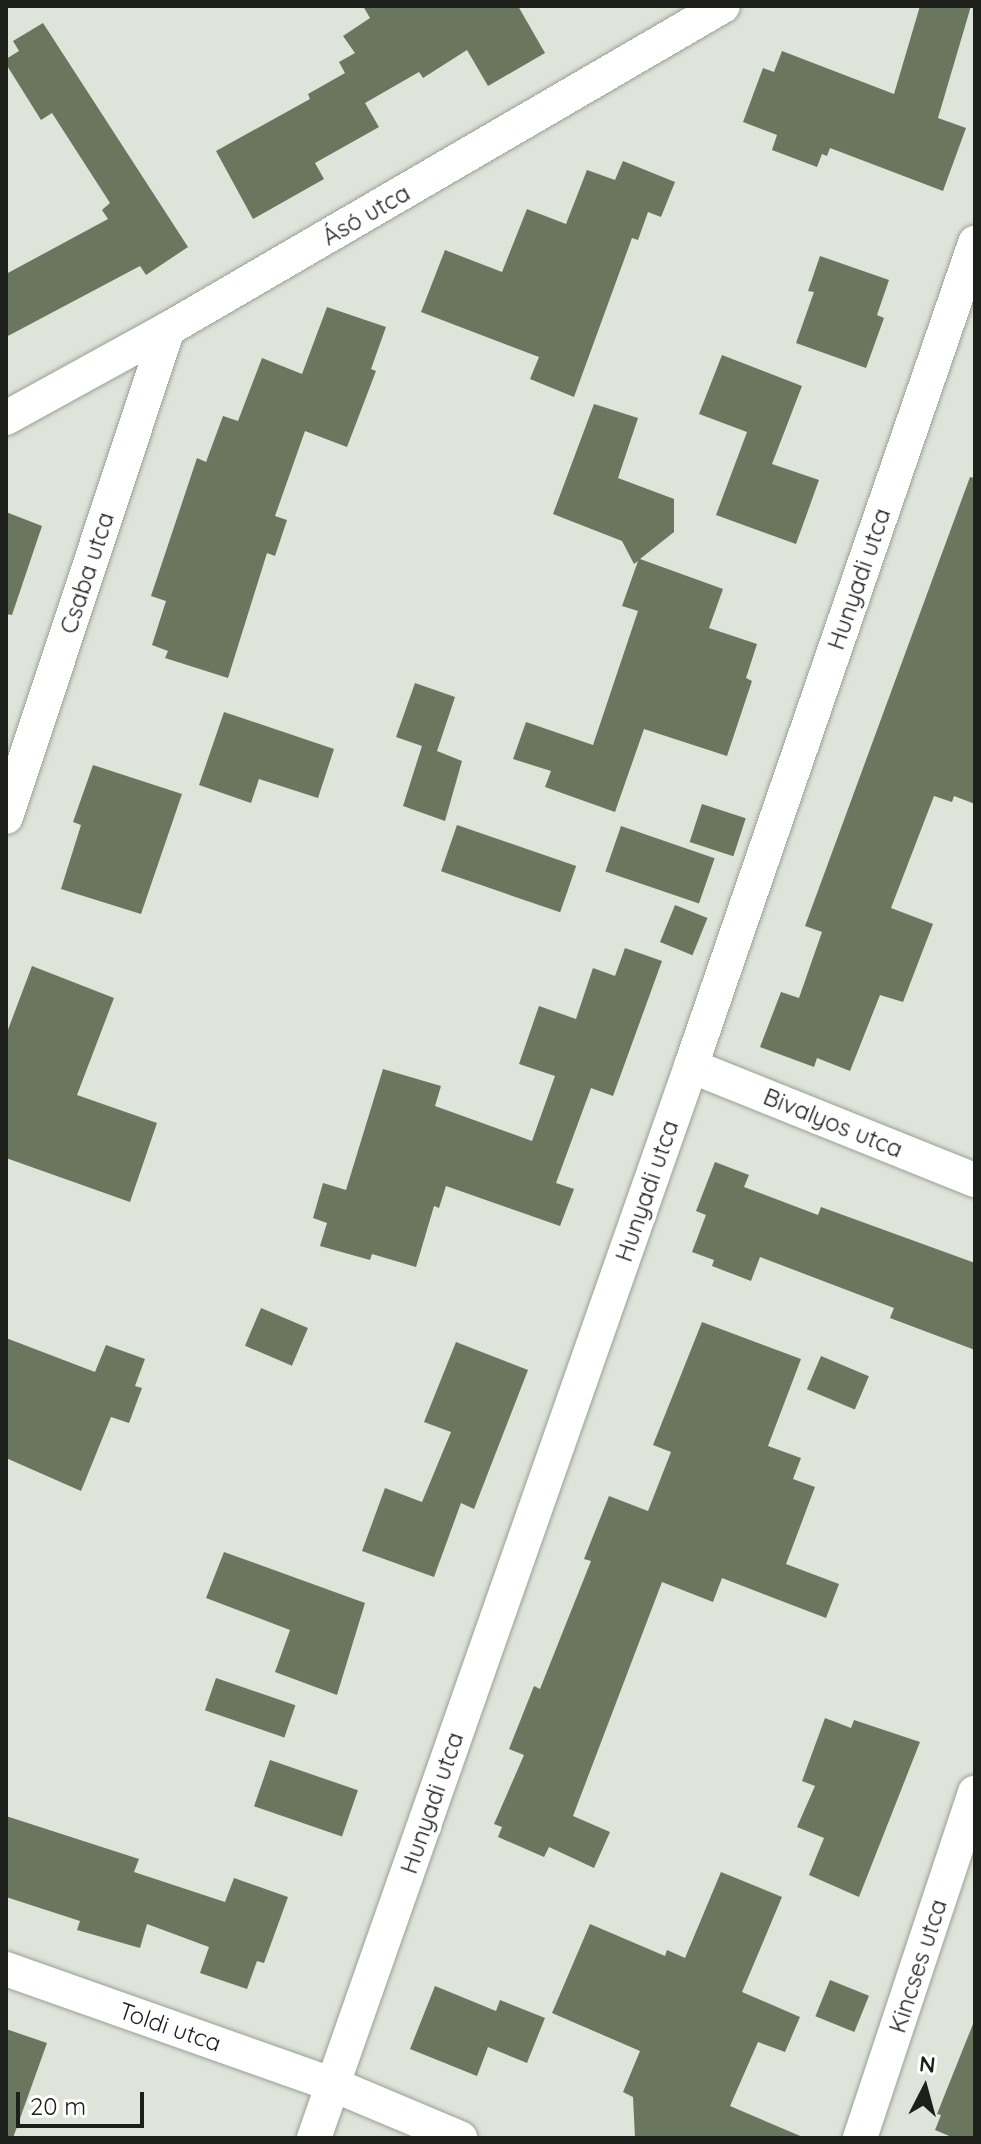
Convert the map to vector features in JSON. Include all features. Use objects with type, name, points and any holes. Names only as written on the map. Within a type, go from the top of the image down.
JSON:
[{"type":"street","name":"Ásó utca","points":[[6,418],[168,329],[723,6]]},
{"type":"street","name":"Hunyadi utca","points":[[314,2138],[691,1066],[975,243]]},
{"type":"street","name":"Csaba utca","points":[[6,817],[168,329]]},
{"type":"street","name":"Bivalyos utca","points":[[691,1066],[975,1180]]},
{"type":"street","name":"Kincses utca","points":[[860,2138],[975,1793]]},
{"type":"street","name":"Toldi utca","points":[[6,1969],[334,2085],[460,2138]]},
{"type":"building","points":[[363,6],[518,6],[545,53],[488,86],[467,50],[423,78],[419,72],[365,103],[379,127],[315,163],[324,179],[253,219],[216,151],[310,99],[308,94],[345,73],[339,62],[355,53],[343,36],[370,18]]},
{"type":"building","points":[[920,6],[971,6],[938,118],[966,128],[943,191],[830,148],[827,156],[822,154],[817,167],[772,150],[777,135],[743,122],[763,68],[774,72],[782,51],[894,94]]},
{"type":"building","points":[[43,23],[188,247],[146,275],[140,266],[6,337],[6,274],[108,219],[102,210],[110,203],[52,113],[41,120],[6,64],[6,59],[19,51],[13,41]]},
{"type":"building","points":[[623,161],[675,182],[661,217],[648,212],[638,240],[632,238],[574,397],[530,379],[539,357],[421,312],[445,250],[502,272],[527,209],[566,224],[587,170],[615,180]]},
{"type":"building","points":[[820,256],[889,280],[877,315],[884,318],[866,368],[796,343],[814,292],[808,291]]},
{"type":"building","points":[[327,307],[386,327],[371,369],[376,371],[347,447],[305,431],[275,516],[287,520],[275,556],[267,553],[228,678],[165,658],[168,651],[152,645],[166,601],[151,596],[197,458],[206,462],[223,416],[238,421],[262,358],[302,374]]},
{"type":"building","points":[[722,355],[802,386],[772,464],[819,480],[796,544],[716,515],[747,432],[699,414]]},
{"type":"building","points":[[594,404],[638,418],[618,478],[674,499],[674,532],[640,559],[723,589],[709,628],[757,644],[746,678],[752,681],[727,756],[644,729],[615,812],[545,787],[551,771],[513,759],[526,722],[593,745],[638,611],[622,606],[638,561],[634,564],[622,541],[553,514]]},
{"type":"building","points":[[970,477],[975,478],[975,804],[954,796],[952,802],[934,796],[891,908],[933,924],[903,1002],[880,995],[850,1071],[817,1058],[814,1067],[760,1047],[781,992],[799,998],[822,932],[805,926]]},
{"type":"building","points":[[6,512],[42,526],[12,615],[6,614]]},
{"type":"building","points":[[415,683],[455,697],[437,751],[462,761],[445,821],[403,806],[422,746],[396,737]]},
{"type":"building","points":[[224,712],[334,749],[318,798],[259,779],[251,803],[199,785]]},
{"type":"building","points":[[93,765],[182,794],[141,914],[61,889],[81,825],[73,822]]},
{"type":"building","points":[[702,804],[746,818],[733,856],[690,842]]},
{"type":"building","points":[[457,825],[576,866],[560,912],[441,871]]},
{"type":"building","points":[[621,826],[715,858],[699,904],[605,871]]},
{"type":"building","points":[[675,905],[707,918],[692,955],[660,942]]},
{"type":"building","points":[[625,948],[662,961],[613,1096],[591,1088],[556,1183],[574,1189],[560,1226],[446,1186],[439,1208],[434,1206],[416,1267],[372,1254],[370,1260],[320,1246],[327,1223],[313,1218],[323,1183],[346,1190],[383,1069],[441,1086],[435,1106],[532,1141],[555,1076],[519,1064],[539,1006],[576,1019],[593,968],[615,976]]},
{"type":"building","points":[[32,966],[114,998],[77,1095],[157,1123],[130,1202],[6,1158],[6,1035]]},
{"type":"building","points":[[715,1162],[749,1175],[744,1187],[818,1215],[821,1207],[975,1263],[975,1350],[890,1318],[894,1308],[760,1257],[751,1281],[712,1266],[714,1260],[692,1252],[706,1215],[696,1211]]},
{"type":"building","points":[[261,1308],[308,1328],[292,1366],[245,1346]]},
{"type":"building","points":[[702,1322],[801,1359],[768,1446],[801,1458],[793,1479],[815,1487],[786,1564],[839,1584],[826,1618],[722,1578],[713,1602],[662,1582],[573,1816],[610,1832],[594,1868],[549,1847],[544,1857],[498,1837],[502,1827],[494,1824],[524,1755],[509,1749],[534,1686],[540,1689],[591,1561],[584,1559],[609,1496],[648,1511],[671,1452],[653,1445]]},
{"type":"building","points":[[6,1338],[95,1372],[106,1345],[145,1359],[135,1386],[142,1388],[129,1423],[111,1417],[81,1491],[6,1458]]},
{"type":"building","points":[[456,1342],[528,1370],[474,1509],[461,1503],[434,1577],[362,1551],[385,1488],[422,1502],[451,1432],[424,1422]]},
{"type":"building","points":[[821,1356],[869,1376],[855,1409],[807,1389]]},
{"type":"building","points":[[224,1552],[365,1603],[337,1695],[275,1672],[290,1630],[206,1598]]},
{"type":"building","points":[[216,1678],[295,1705],[284,1737],[205,1710]]},
{"type":"building","points":[[825,1718],[851,1728],[854,1720],[920,1742],[859,1897],[809,1875],[824,1838],[797,1827],[815,1786],[802,1781]]},
{"type":"building","points":[[270,1760],[358,1790],[342,1837],[254,1806]]},
{"type":"building","points":[[6,1816],[139,1859],[134,1872],[225,1902],[234,1878],[288,1897],[264,1963],[257,1961],[247,1989],[200,1973],[209,1947],[147,1924],[140,1948],[77,1930],[80,1921],[6,1897]]},
{"type":"building","points":[[721,1872],[782,1897],[742,1992],[800,2017],[785,2052],[758,2042],[730,2106],[805,2138],[635,2138],[633,2097],[623,2092],[640,2051],[552,2013],[590,1924],[665,1956],[667,1950],[685,1958]]},
{"type":"building","points":[[830,1980],[869,1996],[854,2032],[815,2016]]},
{"type":"building","points":[[435,1986],[496,2011],[500,2000],[545,2018],[527,2063],[488,2047],[477,2076],[410,2049]]},
{"type":"building","points":[[973,2024],[975,2138],[954,2138],[935,2130],[941,2115],[937,2114]]},
{"type":"building","points":[[6,2029],[47,2043],[13,2138],[6,2138]]}]
